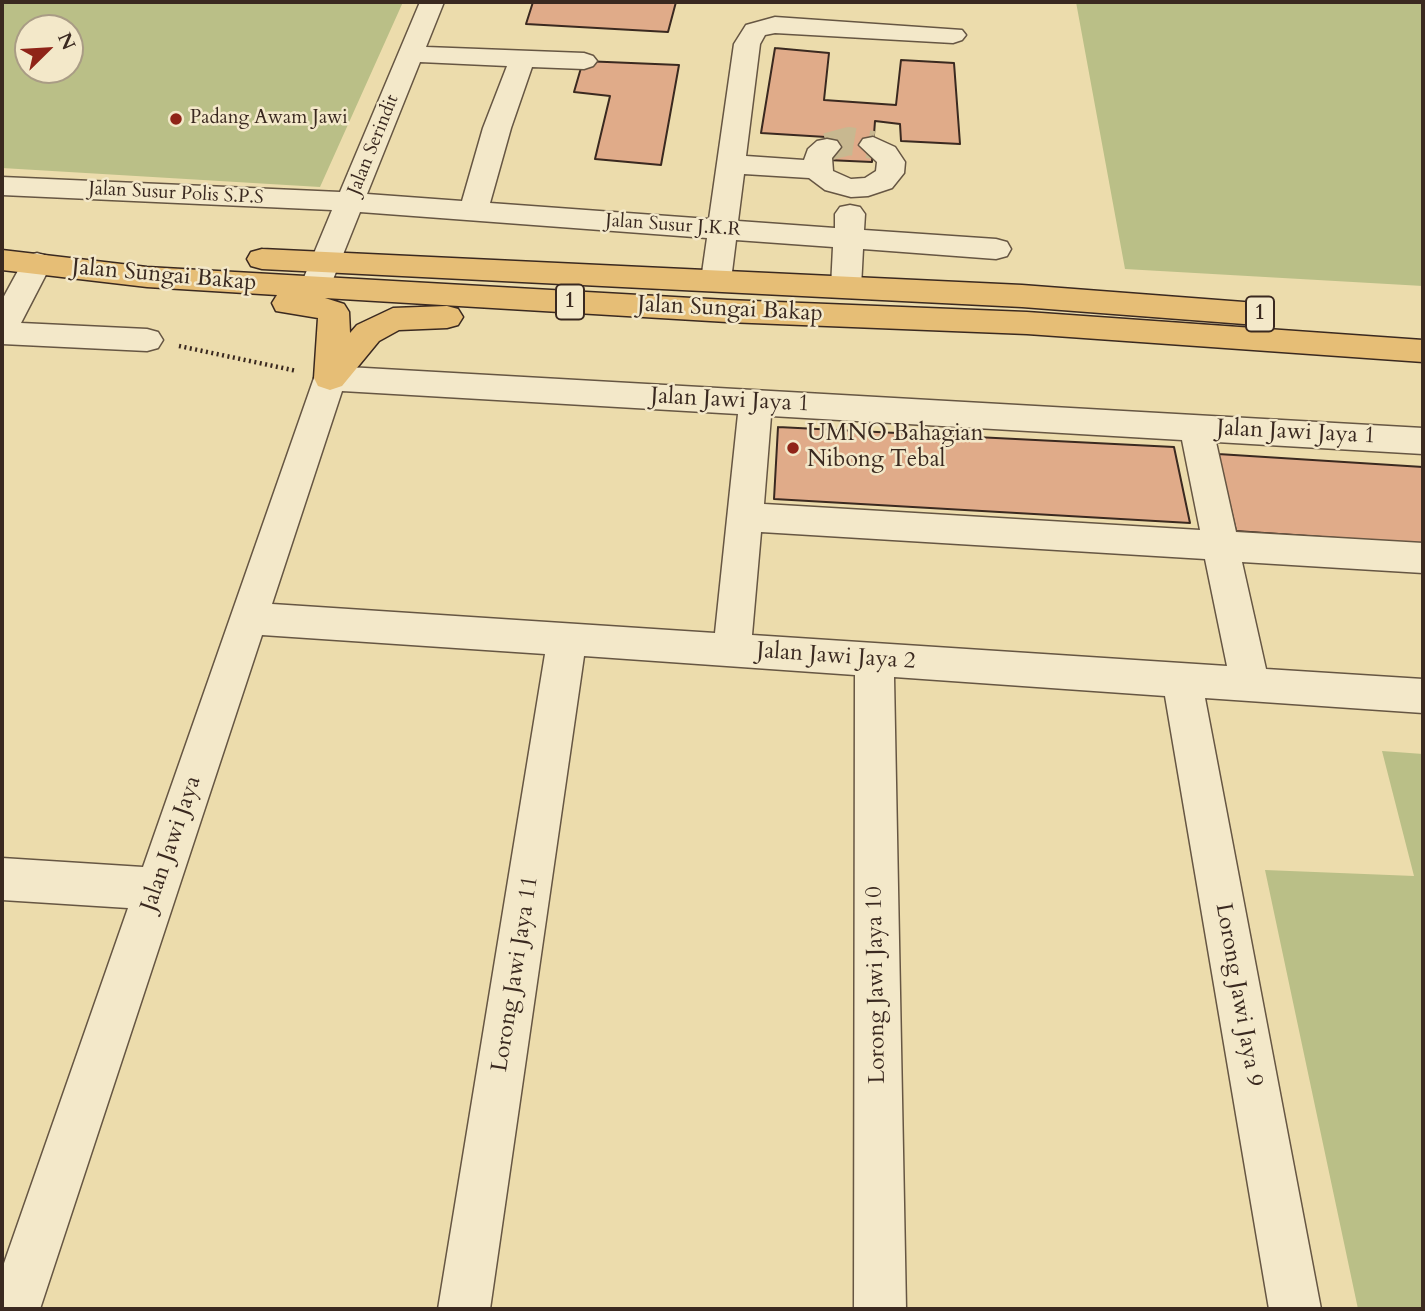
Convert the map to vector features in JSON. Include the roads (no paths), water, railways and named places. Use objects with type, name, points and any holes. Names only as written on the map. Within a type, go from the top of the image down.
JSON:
[{"type":"highway","name":"Jalan Sungai Bakap","points":[[37,263],[80,256],[320,274],[727,311],[1027,323],[1423,351]]},
{"type":"highway","name":"Jalan Sungai Bakap","points":[[2,260],[37,263],[76,271],[147,277],[320,274],[716,279],[1022,296],[1423,325]]},
{"type":"highway","points":[[147,277],[183,289],[316,306],[333,312],[335,326],[330,378]]},
{"type":"highway","points":[[330,378],[368,333],[393,319],[427,316],[559,324],[727,311]]},
{"type":"street","name":"Jalan Serindit","points":[[320,274],[432,2]]},
{"type":"street","points":[[716,279],[747,44],[755,30],[775,25],[953,35]]},
{"type":"street","points":[[411,54],[584,61]]},
{"type":"street","points":[[473,211],[497,128],[523,57]]},
{"type":"street","points":[[731,164],[823,158],[835,184],[851,188],[868,187],[882,182],[890,173],[891,162],[885,153],[873,145]]},
{"type":"street","name":"Jalan Susur Polis S.P.S","points":[[2,186],[350,202]]},
{"type":"street","points":[[846,287],[851,188]]},
{"type":"street","name":"Jalan Susur J.K.R","points":[[350,202],[996,249]]},
{"type":"street","points":[[37,263],[2,331],[147,340]]},
{"type":"street","name":"Jalan Jawi Jaya 1","points":[[330,378],[1423,441]]},
{"type":"street","name":"Jalan Jawi Jaya","points":[[14,1309],[330,378]]},
{"type":"street","points":[[733,650],[755,402]]},
{"type":"street","points":[[1196,428],[1250,685]]},
{"type":"street","points":[[744,517],[1423,558]]},
{"type":"street","name":"Jalan Jawi Jaya 2","points":[[249,618],[1423,696]]},
{"type":"street","name":"Lorong Jawi Jaya 11","points":[[464,1309],[567,639]]},
{"type":"street","name":"Lorong Jawi Jaya 10","points":[[874,660],[880,1309]]},
{"type":"street","name":"Lorong Jawi Jaya 9","points":[[1182,681],[1295,1309]]},
{"type":"street","points":[[2,879],[157,889]]},
{"type":"tunnel","points":[[827,147],[849,141],[873,145]]},
{"type":"place","name":"Padang Awam Jawi","points":[[176,119]]},
{"type":"place","name":"UMNO Bahagian Nibong Tebal","points":[[793,448]]}]
